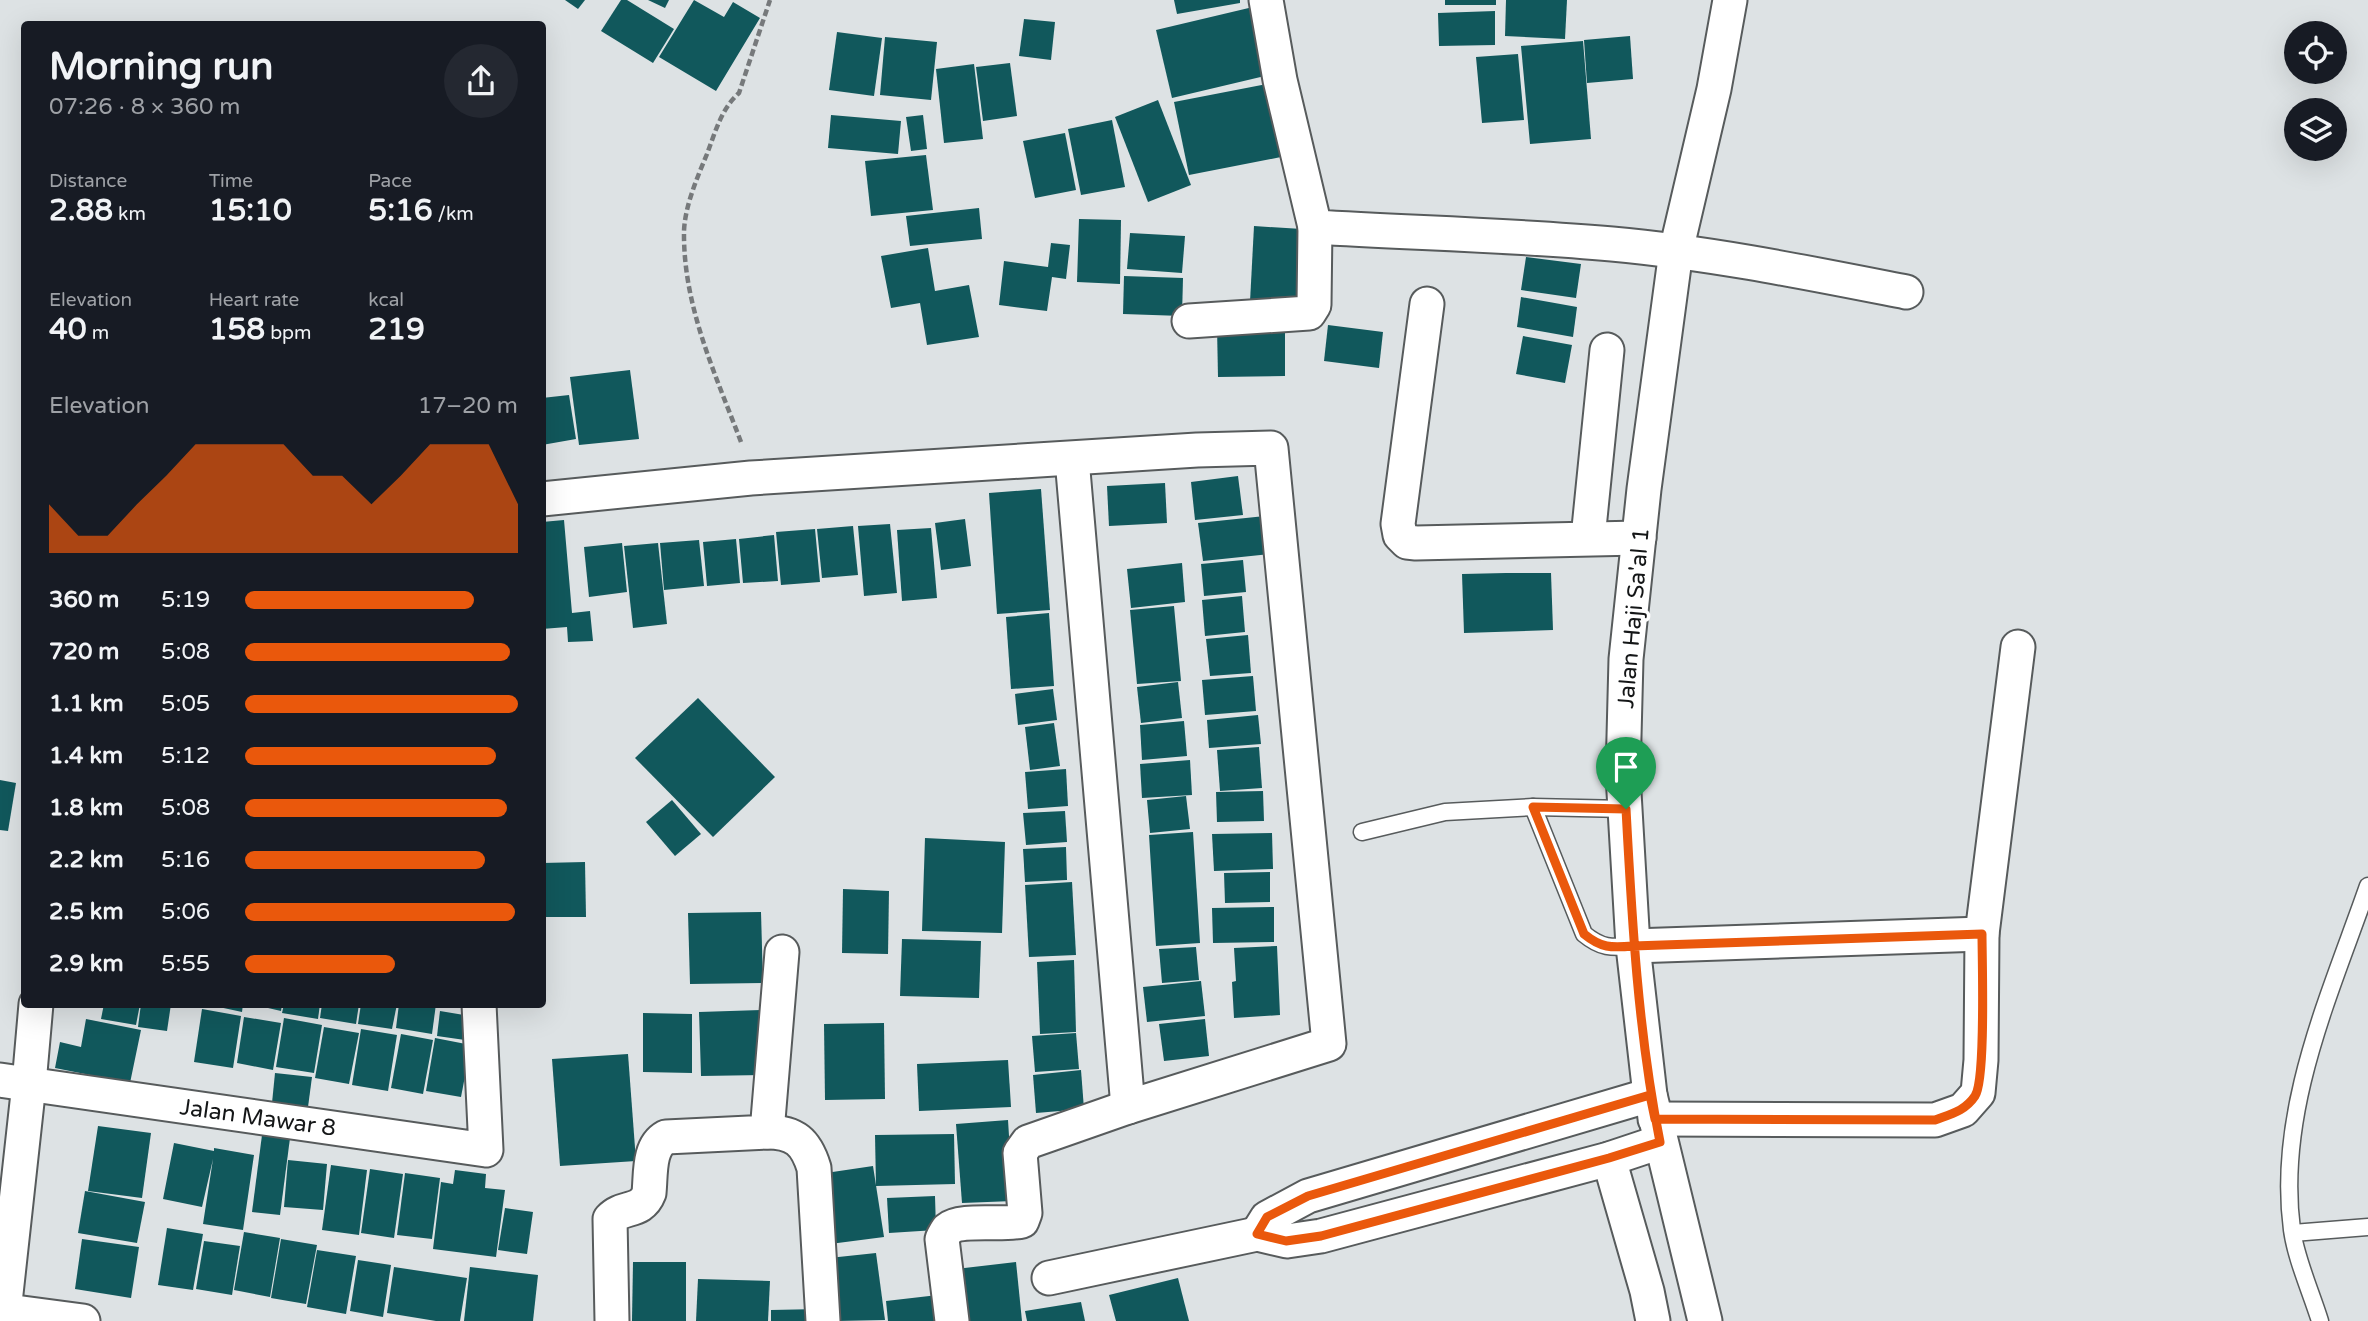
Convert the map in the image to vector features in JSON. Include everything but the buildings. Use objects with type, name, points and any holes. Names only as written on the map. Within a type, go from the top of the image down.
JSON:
[{"type":"street","points":[[1189,321],[1309,313],[1314,305],[1315,227],[1280,80],[1266,0]]},
{"type":"street","name":"Jalan Haji Sa'al 1","points":[[1705,1321],[1655,1119],[1633,946],[1623,775],[1626,659],[1676,251],[1714,89],[1730,0]]},
{"type":"street","points":[[1315,227],[1612,244],[1676,251],[1906,292]]},
{"type":"street","points":[[1427,304],[1398,524],[1400,535],[1406,542],[1416,544],[1639,538]]},
{"type":"street","points":[[1588,538],[1608,350]]},
{"type":"street","points":[[546,499],[751,478],[1197,450],[1271,448],[1329,1044],[1128,1107],[1028,1142],[1020,1153],[1025,1213],[1022,1221],[1011,1224],[958,1224],[947,1230],[942,1239],[953,1321]]},
{"type":"street","points":[[1072,459],[1128,1107]]},
{"type":"street","points":[[1257,1234],[1267,1217],[1308,1196],[1655,1119],[1935,1120],[1964,1110],[1978,1093],[1982,934],[2018,647]]},
{"type":"street","points":[[1633,946],[1982,934]]},
{"type":"street","points":[[766,1132],[782,953]]},
{"type":"street","points":[[35,1008],[15,1082],[2,1314],[83,1321]]},
{"type":"street","name":"Jalan Mawar 8","points":[[15,1082],[486,1150],[479,1008]]},
{"type":"street","points":[[1049,1278],[1257,1234],[1286,1241],[1321,1236],[1609,1158],[1655,1119]]},
{"type":"street","points":[[612,1321],[610,1219],[614,1214],[643,1205],[647,1200],[654,1149],[658,1142],[666,1137],[766,1132],[802,1141],[810,1152],[814,1168],[823,1321]]},
{"type":"street","points":[[1609,1158],[1647,1290],[1653,1321]]},
{"type":"lane","points":[[1363,832],[1445,812],[1533,807],[1626,809]]},
{"type":"lane","points":[[1533,807],[1584,934],[1597,944],[1633,946]]},
{"type":"lane","points":[[2320,1321],[2293,1233],[2288,1192],[2294,1120],[2319,1029],[2368,886]]},
{"type":"lane","points":[[2293,1233],[2368,1227]]},
{"type":"path","points":[[751,478],[742,444],[707,354],[690,296],[684,229],[695,184],[720,121],[739,93],[770,0]]},
{"type":"route","points":[[1626,809],[1533,807],[1584,934],[1597,944],[1616,947],[1633,946],[1982,934],[1981,1060],[1978,1093],[1964,1110],[1935,1120],[1878,1121],[1766,1119],[1655,1119],[1650,1095],[1308,1196],[1267,1217],[1257,1234],[1286,1241],[1321,1236],[1660,1142],[1650,1095],[1633,946],[1626,809]]}]
